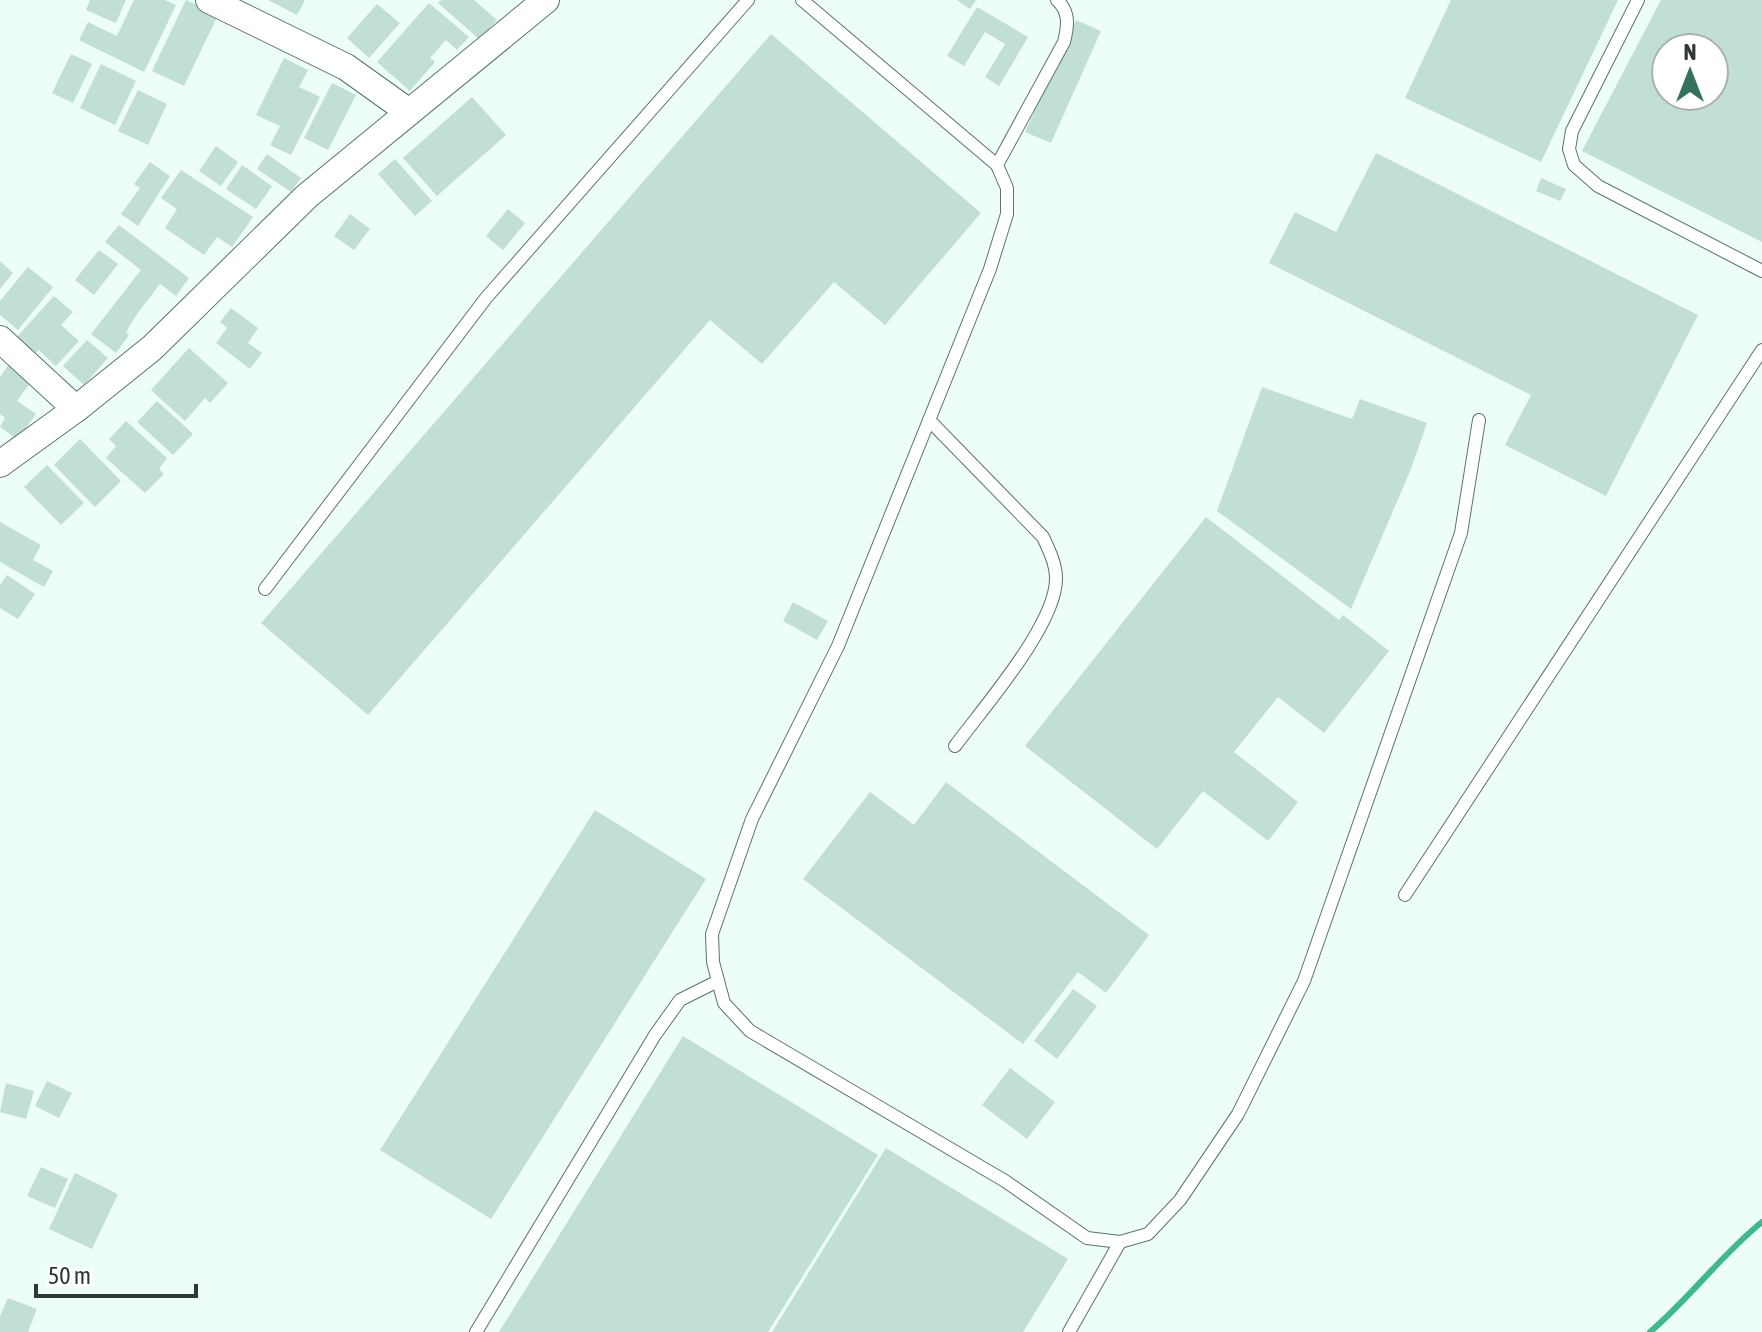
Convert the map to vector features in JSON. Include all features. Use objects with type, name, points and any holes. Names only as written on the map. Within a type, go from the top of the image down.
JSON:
[{"type":"street","points":[[209,0],[346,67],[409,112]]},
{"type":"street","points":[[0,464],[152,348],[307,196],[546,0]]},
{"type":"street","points":[[0,339],[76,409]]},
{"type":"lane","points":[[265,589],[486,298],[748,0]]},
{"type":"lane","points":[[802,0],[997,165],[1007,188],[1007,214],[990,269],[838,646],[752,819],[712,934],[713,962],[724,1003],[750,1031],[1005,1181],[1087,1238],[1120,1242],[1148,1234],[1180,1200],[1238,1114],[1304,981],[1461,533],[1479,420]]},
{"type":"lane","points":[[997,165],[1064,42],[1067,14],[1057,0]]},
{"type":"lane","points":[[1638,0],[1572,131],[1569,149],[1574,165],[1598,186],[1762,271]]},
{"type":"lane","points":[[1405,895],[1762,350]]},
{"type":"lane","points":[[929,420],[1043,537],[1052,556],[1056,577],[1054,599],[1036,633],[955,746]]},
{"type":"lane","points":[[476,1332],[655,1035],[680,1000],[718,981]]},
{"type":"lane","points":[[1069,1332],[1120,1242]]},
{"type":"building","points":[[90,0],[126,0],[116,23],[86,10]]},
{"type":"building","points":[[134,0],[165,0],[176,5],[144,72],[79,40],[88,22],[117,36]]},
{"type":"building","points":[[186,0],[218,15],[184,86],[152,71]]},
{"type":"building","points":[[268,0],[305,0],[297,15]]},
{"type":"building","points":[[441,0],[474,0],[497,20],[479,39],[438,3]]},
{"type":"building","points":[[957,0],[976,0],[970,9]]},
{"type":"building","points":[[1451,0],[1618,0],[1541,162],[1405,98]]},
{"type":"building","points":[[1661,0],[1762,0],[1762,242],[1582,151]]},
{"type":"building","points":[[429,3],[469,37],[457,50],[446,40],[430,58],[435,62],[410,91],[377,62]]},
{"type":"building","points":[[377,4],[400,23],[369,58],[347,38]]},
{"type":"building","points":[[977,7],[1028,37],[999,86],[985,77],[1005,44],[985,32],[964,66],[947,56]]},
{"type":"building","points":[[1076,20],[1101,31],[1051,143],[1025,132]]},
{"type":"building","points":[[771,34],[981,213],[885,325],[834,282],[762,364],[710,320],[368,715],[261,623]]},
{"type":"building","points":[[71,54],[92,64],[73,103],[52,93]]},
{"type":"building","points":[[284,58],[308,70],[299,87],[320,97],[291,155],[270,145],[280,126],[256,115]]},
{"type":"building","points":[[101,64],[136,81],[115,125],[80,108]]},
{"type":"building","points":[[332,83],[356,95],[328,150],[304,138]]},
{"type":"building","points":[[138,90],[167,104],[148,145],[118,131]]},
{"type":"building","points":[[472,97],[506,135],[437,196],[403,158]]},
{"type":"building","points":[[216,146],[238,162],[221,186],[199,171]]},
{"type":"building","points":[[1376,153],[1698,315],[1606,496],[1505,445],[1531,395],[1269,263],[1295,212],[1336,232]]},
{"type":"building","points":[[267,154],[301,178],[291,192],[257,169]]},
{"type":"building","points":[[395,159],[432,201],[415,216],[378,174]]},
{"type":"building","points":[[150,162],[170,176],[138,226],[121,214],[140,188],[134,184]]},
{"type":"building","points":[[242,165],[272,186],[256,209],[226,189]]},
{"type":"building","points":[[181,170],[253,217],[232,247],[217,237],[204,255],[165,228],[177,209],[161,198]]},
{"type":"building","points":[[1541,178],[1566,189],[1560,201],[1536,191]]},
{"type":"building","points":[[508,209],[525,223],[503,250],[486,236]]},
{"type":"building","points":[[350,214],[370,229],[354,250],[334,236]]},
{"type":"building","points":[[119,225],[189,278],[176,296],[160,284],[137,314],[126,332],[129,335],[116,353],[91,334],[141,270],[105,242]]},
{"type":"building","points":[[99,250],[118,264],[94,295],[75,280]]},
{"type":"building","points":[[0,261],[13,273],[0,289]]},
{"type":"building","points":[[28,267],[53,287],[18,330],[0,315],[0,301]]},
{"type":"building","points":[[54,296],[73,312],[61,325],[79,341],[56,366],[39,350],[34,355],[15,339]]},
{"type":"building","points":[[231,308],[258,328],[248,343],[262,353],[250,369],[216,343],[227,328],[220,322]]},
{"type":"building","points":[[87,340],[108,358],[84,385],[63,366]]},
{"type":"building","points":[[189,348],[228,383],[210,403],[205,398],[185,421],[151,390]]},
{"type":"building","points":[[9,364],[32,380],[17,401],[36,414],[18,440],[0,427],[5,418],[0,414],[0,377]]},
{"type":"building","points":[[1262,387],[1352,419],[1360,399],[1427,423],[1411,469],[1351,609],[1217,511]]},
{"type":"building","points":[[157,401],[193,434],[173,455],[137,422]]},
{"type":"building","points":[[126,421],[167,458],[159,469],[164,474],[145,493],[106,458],[116,446],[109,439]]},
{"type":"building","points":[[80,439],[121,481],[95,507],[54,465]]},
{"type":"building","points":[[47,465],[84,503],[61,525],[24,487]]},
{"type":"building","points":[[1206,517],[1339,620],[1343,615],[1389,651],[1324,733],[1278,697],[1234,752],[1298,802],[1268,841],[1203,791],[1157,849],[1025,746]]},
{"type":"building","points":[[0,522],[41,545],[33,560],[53,571],[44,587],[0,562]]},
{"type":"building","points":[[7,575],[35,594],[18,619],[0,608],[0,585]]},
{"type":"building","points":[[793,602],[828,621],[817,640],[783,621]]},
{"type":"building","points":[[946,782],[1149,935],[1106,993],[1078,972],[1023,1044],[803,879],[870,792],[914,825]]},
{"type":"building","points":[[595,810],[706,879],[491,1219],[380,1150]]},
{"type":"building","points":[[1073,989],[1097,1006],[1057,1059],[1034,1041]]},
{"type":"building","points":[[683,1036],[878,1155],[768,1332],[499,1332]]},
{"type":"building","points":[[1010,1068],[1055,1102],[1027,1139],[982,1105]]},
{"type":"building","points":[[47,1081],[72,1093],[59,1118],[35,1106]]},
{"type":"building","points":[[6,1083],[34,1091],[26,1119],[0,1112]]},
{"type":"building","points":[[886,1148],[1068,1259],[1023,1332],[772,1332]]},
{"type":"building","points":[[41,1167],[68,1179],[55,1208],[27,1196]]},
{"type":"building","points":[[75,1173],[118,1194],[92,1249],[49,1229]]},
{"type":"building","points":[[8,1298],[37,1309],[28,1332],[0,1332],[0,1316]]},
{"type":"waterway","points":[[1650,1332],[1762,1222]]}]
